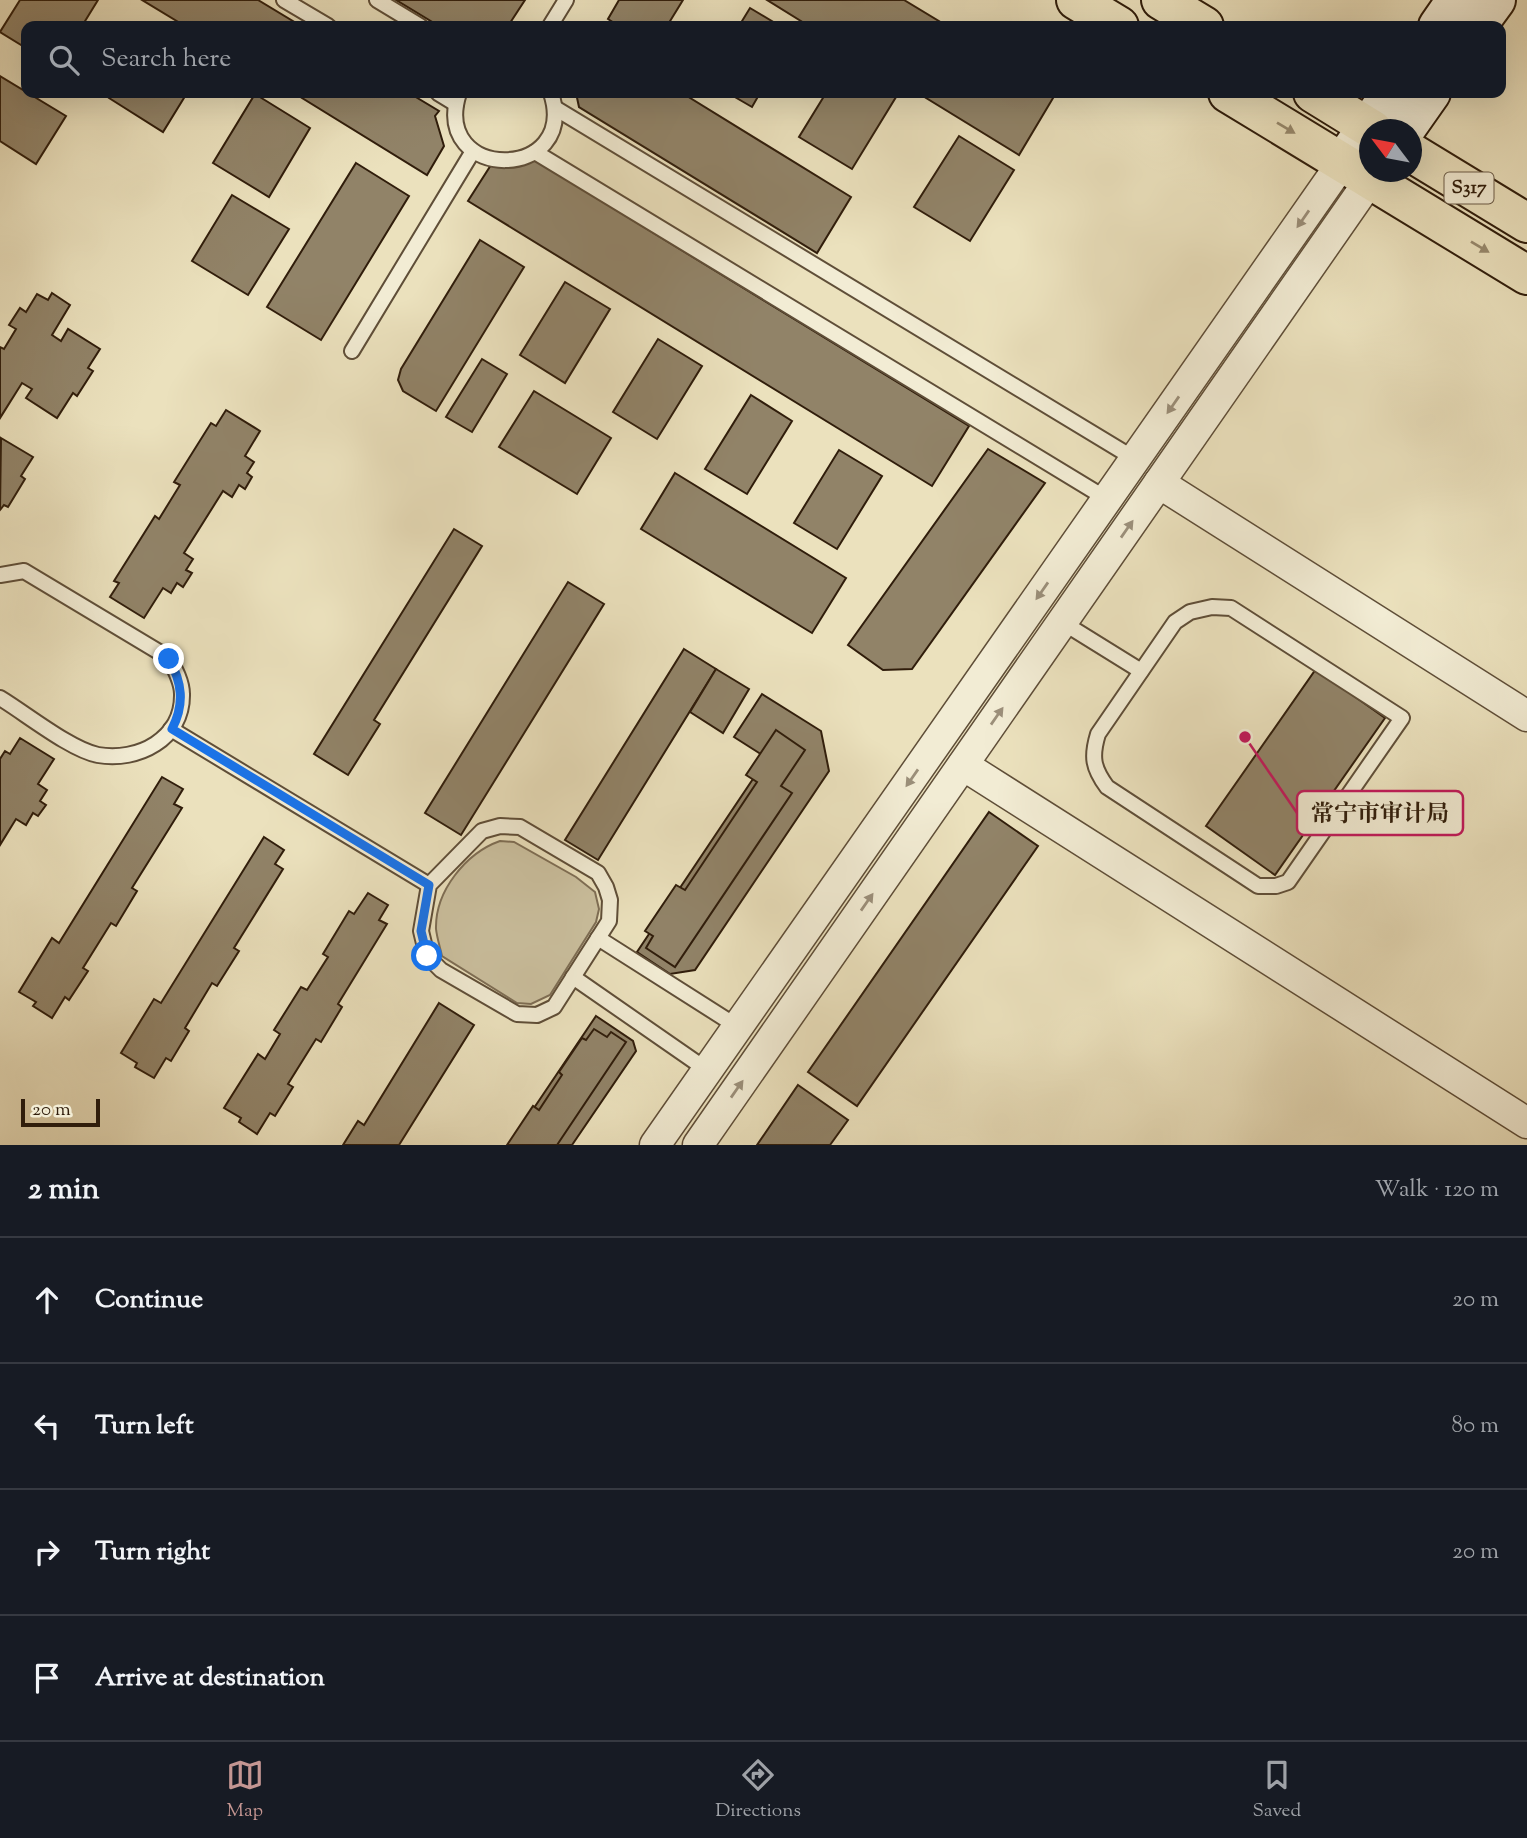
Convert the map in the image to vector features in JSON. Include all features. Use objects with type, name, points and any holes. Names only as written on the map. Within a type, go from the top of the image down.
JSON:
[{"type":"main road","points":[[1076,0],[1111,21]]},
{"type":"main road","points":[[1161,0],[1196,21]]},
{"type":"main road","points":[[1441,21],[1456,0]]},
{"type":"main road","points":[[1481,21],[1496,0]]},
{"type":"main road","name":"S317","points":[[1237,98],[1359,169]]},
{"type":"main road","points":[[1321,98],[1359,121]]},
{"type":"main road","points":[[1375,119],[1388,98]]},
{"type":"main road","points":[[1413,119],[1427,98]]},
{"type":"main road","name":"S317","points":[[1422,159],[1527,223]]},
{"type":"main road","name":"S317","points":[[1380,182],[1527,275]]},
{"type":"street","points":[[655,1145],[1135,459],[1359,176]]},
{"type":"street","points":[[698,1145],[1159,483],[1359,177]]},
{"type":"street","points":[[1159,483],[1527,716]]},
{"type":"street","points":[[963,765],[1527,1124]]},
{"type":"lane","points":[[284,0],[320,21]]},
{"type":"lane","points":[[377,0],[412,21]]},
{"type":"lane","points":[[553,21],[566,0]]},
{"type":"lane","points":[[457,98],[458,130],[474,151],[498,161],[510,162],[535,152],[547,140],[554,124],[552,98]]},
{"type":"lane","points":[[555,108],[1135,459]]},
{"type":"lane","points":[[352,351],[474,151]]},
{"type":"lane","points":[[535,152],[1107,499]]},
{"type":"lane","points":[[0,575],[24,571],[169,659],[182,694],[176,720],[168,734],[152,747],[125,756],[97,755],[79,748],[0,698]]},
{"type":"lane","points":[[1212,607],[1231,608],[1402,718],[1288,882],[1276,886],[1258,886],[1107,787],[1096,772],[1095,746],[1098,734],[1141,671],[1175,622],[1189,612],[1212,607]]},
{"type":"lane","points":[[1062,622],[1141,671]]},
{"type":"lane","points":[[172,729],[429,885]]},
{"type":"lane","points":[[520,827],[598,873],[610,900],[609,921],[598,938],[554,1007],[537,1016],[517,1014],[441,970],[427,956],[421,931],[429,885],[482,831],[520,827]]},
{"type":"lane","points":[[598,938],[738,1027]]},
{"type":"lane","points":[[573,976],[707,1070]]},
{"type":"shaded area","points":[[500,841],[514,842],[576,877],[595,892],[599,909],[596,922],[550,995],[531,1004],[517,1003],[442,956],[437,936],[437,915],[441,901],[455,875],[476,854]]},
{"type":"building","points":[[20,0],[98,0],[85,21],[21,21],[21,45],[0,32]]},
{"type":"building","points":[[142,0],[258,0],[293,21],[177,21]]},
{"type":"building","points":[[396,0],[525,0],[511,21],[431,21]]},
{"type":"building","points":[[619,0],[683,0],[670,21],[608,19]]},
{"type":"building","points":[[767,0],[904,0],[939,21],[801,21]]},
{"type":"building","points":[[750,8],[772,21],[742,21]]},
{"type":"building","points":[[0,76],[21,89],[21,98],[36,98],[66,116],[36,164],[0,141]]},
{"type":"building","points":[[109,98],[184,98],[163,132]]},
{"type":"building","points":[[253,98],[261,98],[310,128],[269,197],[213,163]]},
{"type":"building","points":[[302,98],[417,98],[439,111],[435,116],[444,146],[427,175]]},
{"type":"building","points":[[577,98],[690,98],[851,197],[817,253],[579,107]]},
{"type":"building","points":[[737,98],[757,98],[752,107]]},
{"type":"building","points":[[823,98],[895,98],[852,169],[799,137]]},
{"type":"building","points":[[926,98],[1053,98],[1019,155]]},
{"type":"building","points":[[959,136],[1014,170],[970,241],[914,207]]},
{"type":"building","points":[[528,156],[969,426],[932,486],[468,201],[491,165],[525,161]]},
{"type":"building","points":[[356,163],[409,196],[321,340],[267,307]]},
{"type":"building","points":[[232,195],[289,229],[248,295],[192,261]]},
{"type":"building","points":[[480,240],[524,267],[436,411],[403,391],[398,380],[401,369]]},
{"type":"building","points":[[565,282],[610,309],[565,383],[520,355]]},
{"type":"building","points":[[52,293],[70,305],[52,335],[61,341],[68,329],[100,349],[88,368],[93,371],[77,396],[73,393],[57,418],[26,398],[32,389],[22,383],[0,418],[0,347],[4,349],[16,329],[9,325],[20,308],[26,312],[37,294],[48,300]]},
{"type":"building","points":[[658,339],[702,366],[657,439],[613,412]]},
{"type":"building","points":[[482,359],[507,374],[472,432],[446,417]]},
{"type":"building","points":[[534,391],[611,438],[577,494],[499,447]]},
{"type":"building","points":[[751,395],[792,421],[747,494],[705,469]]},
{"type":"building","points":[[226,410],[260,431],[245,456],[254,462],[247,473],[252,477],[245,489],[239,485],[232,497],[223,491],[184,553],[193,559],[186,570],[192,573],[183,587],[177,583],[171,593],[163,588],[144,618],[110,597],[119,583],[114,581],[155,516],[159,519],[180,485],[174,482],[211,423],[216,426]]},
{"type":"building","points":[[1,438],[33,457],[21,476],[25,479],[8,507],[4,505],[0,510]]},
{"type":"building","points":[[988,449],[1045,483],[912,669],[883,670],[848,645]]},
{"type":"building","points":[[839,450],[882,476],[837,549],[794,523]]},
{"type":"building","points":[[675,473],[846,578],[812,633],[641,529]]},
{"type":"building","points":[[454,529],[482,546],[374,720],[380,724],[348,775],[314,754]]},
{"type":"building","points":[[568,582],[604,604],[461,835],[425,813]]},
{"type":"building","points":[[684,649],[716,669],[598,860],[565,840]]},
{"type":"building","points":[[716,669],[749,689],[723,733],[690,712]]},
{"type":"building","points":[[1316,669],[1385,718],[1275,875],[1206,826]]},
{"type":"building","points":[[762,694],[821,731],[829,771],[695,970],[670,974],[637,952],[767,758],[734,737]]},
{"type":"building","points":[[776,730],[805,750],[781,786],[792,793],[675,967],[646,948],[653,936],[645,931],[676,885],[685,890],[757,782],[746,775]]},
{"type":"building","points":[[20,738],[54,759],[38,784],[47,790],[40,801],[46,805],[38,816],[33,813],[26,825],[16,819],[0,845],[0,759],[5,751],[10,754]]},
{"type":"building","points":[[162,777],[183,789],[174,804],[182,808],[132,888],[137,891],[116,926],[111,923],[83,968],[88,971],[69,1000],[65,997],[52,1018],[33,1006],[36,1002],[19,992],[52,938],[59,943]]},
{"type":"building","points":[[989,812],[1038,846],[857,1106],[808,1072]]},
{"type":"building","points":[[264,837],[284,850],[275,864],[283,869],[234,948],[239,951],[217,986],[212,983],[185,1028],[189,1031],[171,1061],[166,1058],[154,1078],[135,1067],[137,1063],[121,1053],[154,999],[161,1003]]},
{"type":"building","points":[[368,893],[388,905],[379,920],[387,924],[338,1004],[342,1007],[321,1042],[316,1039],[288,1084],[293,1087],[275,1116],[270,1113],[257,1134],[239,1122],[241,1118],[224,1108],[258,1054],[265,1059],[280,1034],[274,1030],[301,987],[307,990],[328,957],[323,954],[349,911],[354,914]]},
{"type":"building","points":[[439,1003],[474,1025],[399,1145],[343,1145],[358,1121],[364,1125]]},
{"type":"building","points":[[596,1016],[633,1041],[636,1051],[572,1145],[509,1145]]},
{"type":"building","points":[[594,1029],[607,1037],[611,1032],[626,1042],[557,1145],[507,1145],[533,1106],[539,1110],[562,1075],[559,1072],[582,1038],[586,1040]]},
{"type":"building","points":[[798,1085],[848,1120],[830,1145],[757,1145]]},
{"type":"place","name":"常宁市审计局","points":[[1245,737]]},
{"type":"route","points":[[169,659],[182,694],[172,729],[429,885],[421,931],[427,956]]}]
